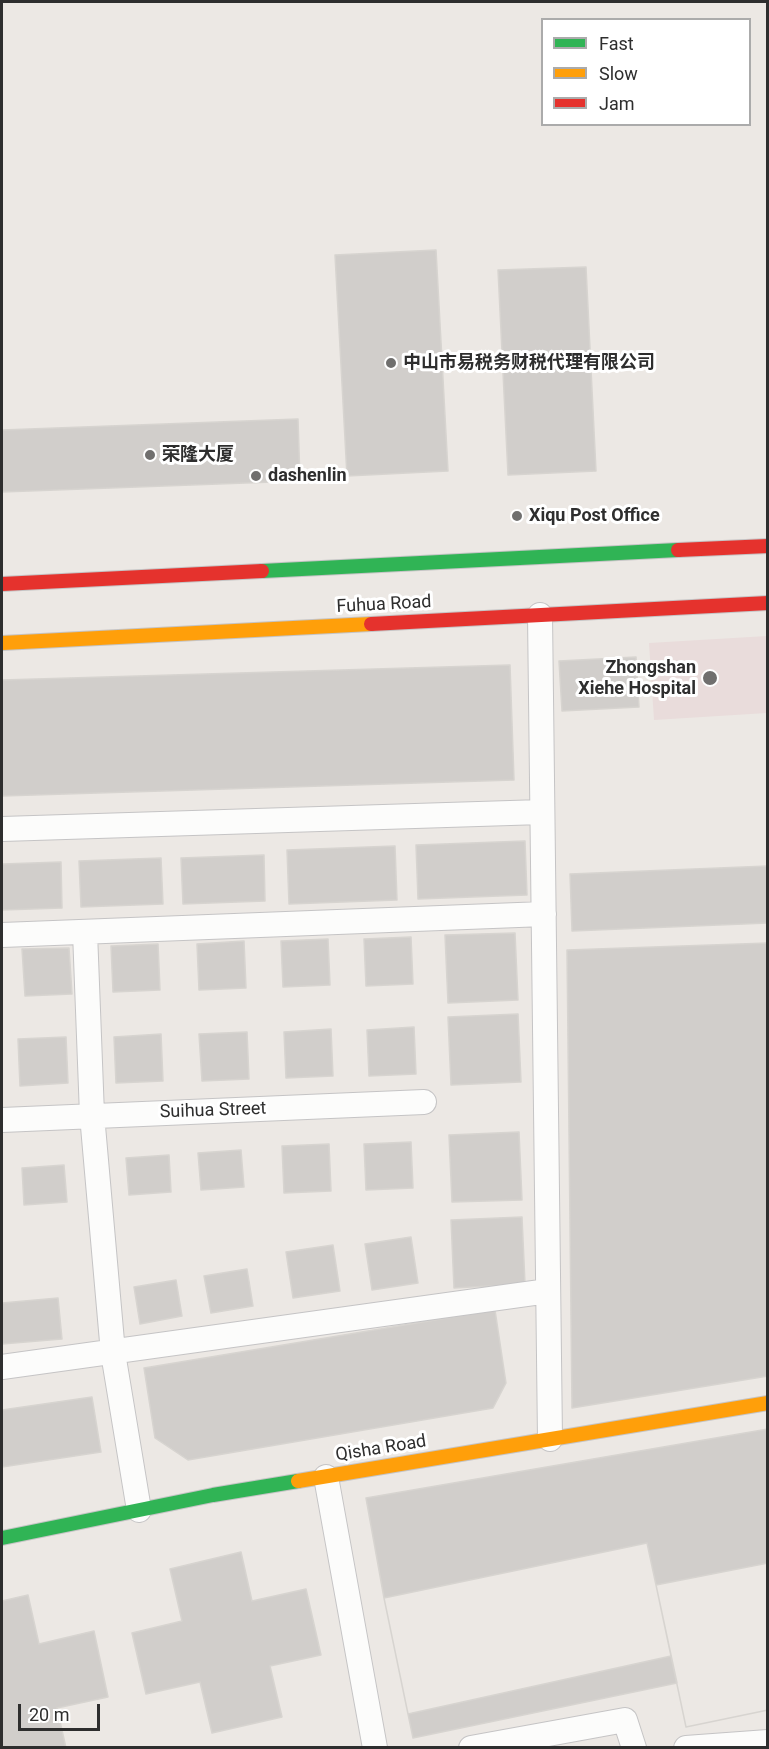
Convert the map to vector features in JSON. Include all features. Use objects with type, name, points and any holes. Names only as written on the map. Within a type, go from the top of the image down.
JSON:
[{"type":"main road","points":[[2,584],[768,546]]},
{"type":"main road","name":"Fuhua Road","points":[[2,643],[768,603]]},
{"type":"main road","name":"Qisha Road","points":[[2,1538],[139,1510],[326,1477],[768,1403]]},
{"type":"street","points":[[540,615],[550,1439]]},
{"type":"street","points":[[2,829],[542,812]]},
{"type":"street","points":[[2,935],[544,914]]},
{"type":"street","points":[[85,932],[92,1115],[113,1353],[139,1510]]},
{"type":"street","name":"Suihua Street","points":[[2,1120],[424,1102]]},
{"type":"street","points":[[2,1367],[548,1291]]},
{"type":"street","points":[[326,1477],[375,1748]]},
{"type":"street","points":[[471,1748],[625,1720],[634,1748]]},
{"type":"street","points":[[686,1748],[768,1742]]},
{"type":"shaded area","name":"Zhongshan Xiehe Hospital","points":[[767,636],[767,713],[654,720],[649,643]]},
{"type":"building","name":"中山市易税务财税代理有限公司","points":[[436,250],[448,471],[347,476],[335,255]]},
{"type":"building","points":[[586,267],[596,471],[508,475],[498,270]]},
{"type":"building","name":"荣隆大厦","points":[[298,419],[300,481],[2,492],[2,430]]},
{"type":"building","points":[[636,657],[639,707],[562,711],[559,661]]},
{"type":"building","points":[[510,665],[514,780],[2,796],[2,680]]},
{"type":"building","points":[[525,841],[527,895],[418,899],[416,845]]},
{"type":"building","points":[[395,846],[397,900],[289,904],[287,850]]},
{"type":"building","points":[[264,855],[265,901],[183,904],[181,858]]},
{"type":"building","points":[[161,858],[163,904],[81,907],[79,861]]},
{"type":"building","points":[[61,862],[62,908],[2,910],[2,864]]},
{"type":"building","points":[[768,866],[768,923],[572,931],[570,874]]},
{"type":"building","points":[[515,933],[518,1000],[448,1003],[445,935]]},
{"type":"building","points":[[411,937],[413,984],[366,986],[364,939]]},
{"type":"building","points":[[328,939],[330,985],[283,987],[281,941]]},
{"type":"building","points":[[244,941],[246,988],[199,990],[197,944]]},
{"type":"building","points":[[768,943],[768,1376],[572,1408],[567,950]]},
{"type":"building","points":[[158,944],[160,990],[113,992],[111,946]]},
{"type":"building","points":[[69,948],[72,994],[25,996],[22,949]]},
{"type":"building","points":[[518,1014],[521,1082],[451,1085],[448,1017]]},
{"type":"building","points":[[414,1027],[416,1074],[369,1076],[367,1030]]},
{"type":"building","points":[[331,1029],[333,1076],[286,1078],[284,1032]]},
{"type":"building","points":[[247,1032],[249,1079],[202,1081],[199,1034]]},
{"type":"building","points":[[161,1034],[163,1081],[116,1083],[114,1037]]},
{"type":"building","points":[[66,1037],[68,1083],[20,1086],[18,1039]]},
{"type":"building","points":[[519,1132],[522,1200],[452,1202],[449,1135]]},
{"type":"building","points":[[411,1142],[413,1188],[366,1190],[364,1144]]},
{"type":"building","points":[[329,1144],[331,1191],[284,1193],[282,1146]]},
{"type":"building","points":[[241,1150],[244,1187],[201,1190],[198,1153]]},
{"type":"building","points":[[169,1155],[171,1192],[129,1195],[126,1158]]},
{"type":"building","points":[[64,1165],[67,1202],[24,1205],[22,1168]]},
{"type":"building","points":[[522,1217],[525,1284],[454,1288],[451,1220]]},
{"type":"building","points":[[411,1237],[418,1283],[372,1290],[365,1244]]},
{"type":"building","points":[[333,1245],[340,1291],[293,1298],[286,1252]]},
{"type":"building","points":[[247,1269],[253,1306],[211,1313],[204,1276]]},
{"type":"building","points":[[176,1280],[182,1316],[140,1324],[134,1287]]},
{"type":"building","points":[[58,1298],[62,1339],[2,1344],[2,1303]]},
{"type":"building","points":[[495,1310],[506,1383],[493,1408],[188,1460],[155,1438],[144,1368]]},
{"type":"building","points":[[92,1397],[101,1452],[2,1467],[2,1410]]},
{"type":"building","points":[[768,1429],[768,1710],[686,1727],[671,1656],[408,1714],[366,1498]]},
{"type":"building","points":[[647,1543],[677,1683],[413,1738],[384,1598]]},
{"type":"building","points":[[241,1552],[252,1601],[306,1589],[321,1655],[270,1666],[282,1717],[212,1733],[200,1682],[146,1694],[132,1633],[182,1621],[170,1569]]},
{"type":"building","points":[[768,1563],[768,1710],[686,1727],[656,1585]]},
{"type":"building","points":[[28,1595],[39,1644],[94,1631],[108,1697],[57,1708],[66,1748],[2,1748],[2,1601]]},
{"type":"traffic: fast","points":[[262,571],[678,550]]},
{"type":"traffic: fast","points":[[2,1538],[213,1495],[298,1481]]},
{"type":"traffic: slow","points":[[2,643],[371,624]]},
{"type":"traffic: slow","points":[[298,1481],[768,1403]]},
{"type":"traffic: jam","points":[[678,550],[768,546]]},
{"type":"traffic: jam","points":[[2,584],[262,571]]},
{"type":"traffic: jam","points":[[371,624],[768,603]]},
{"type":"place","name":"中山市易税务财税代理有限公司","points":[[391,363]]},
{"type":"place","name":"荣隆大厦","points":[[150,455]]},
{"type":"place","name":"dashenlin","points":[[256,476]]},
{"type":"place","name":"Xiqu Post Office","points":[[517,516]]},
{"type":"place","name":"Zhongshan Xiehe Hospital","points":[[710,678]]}]
